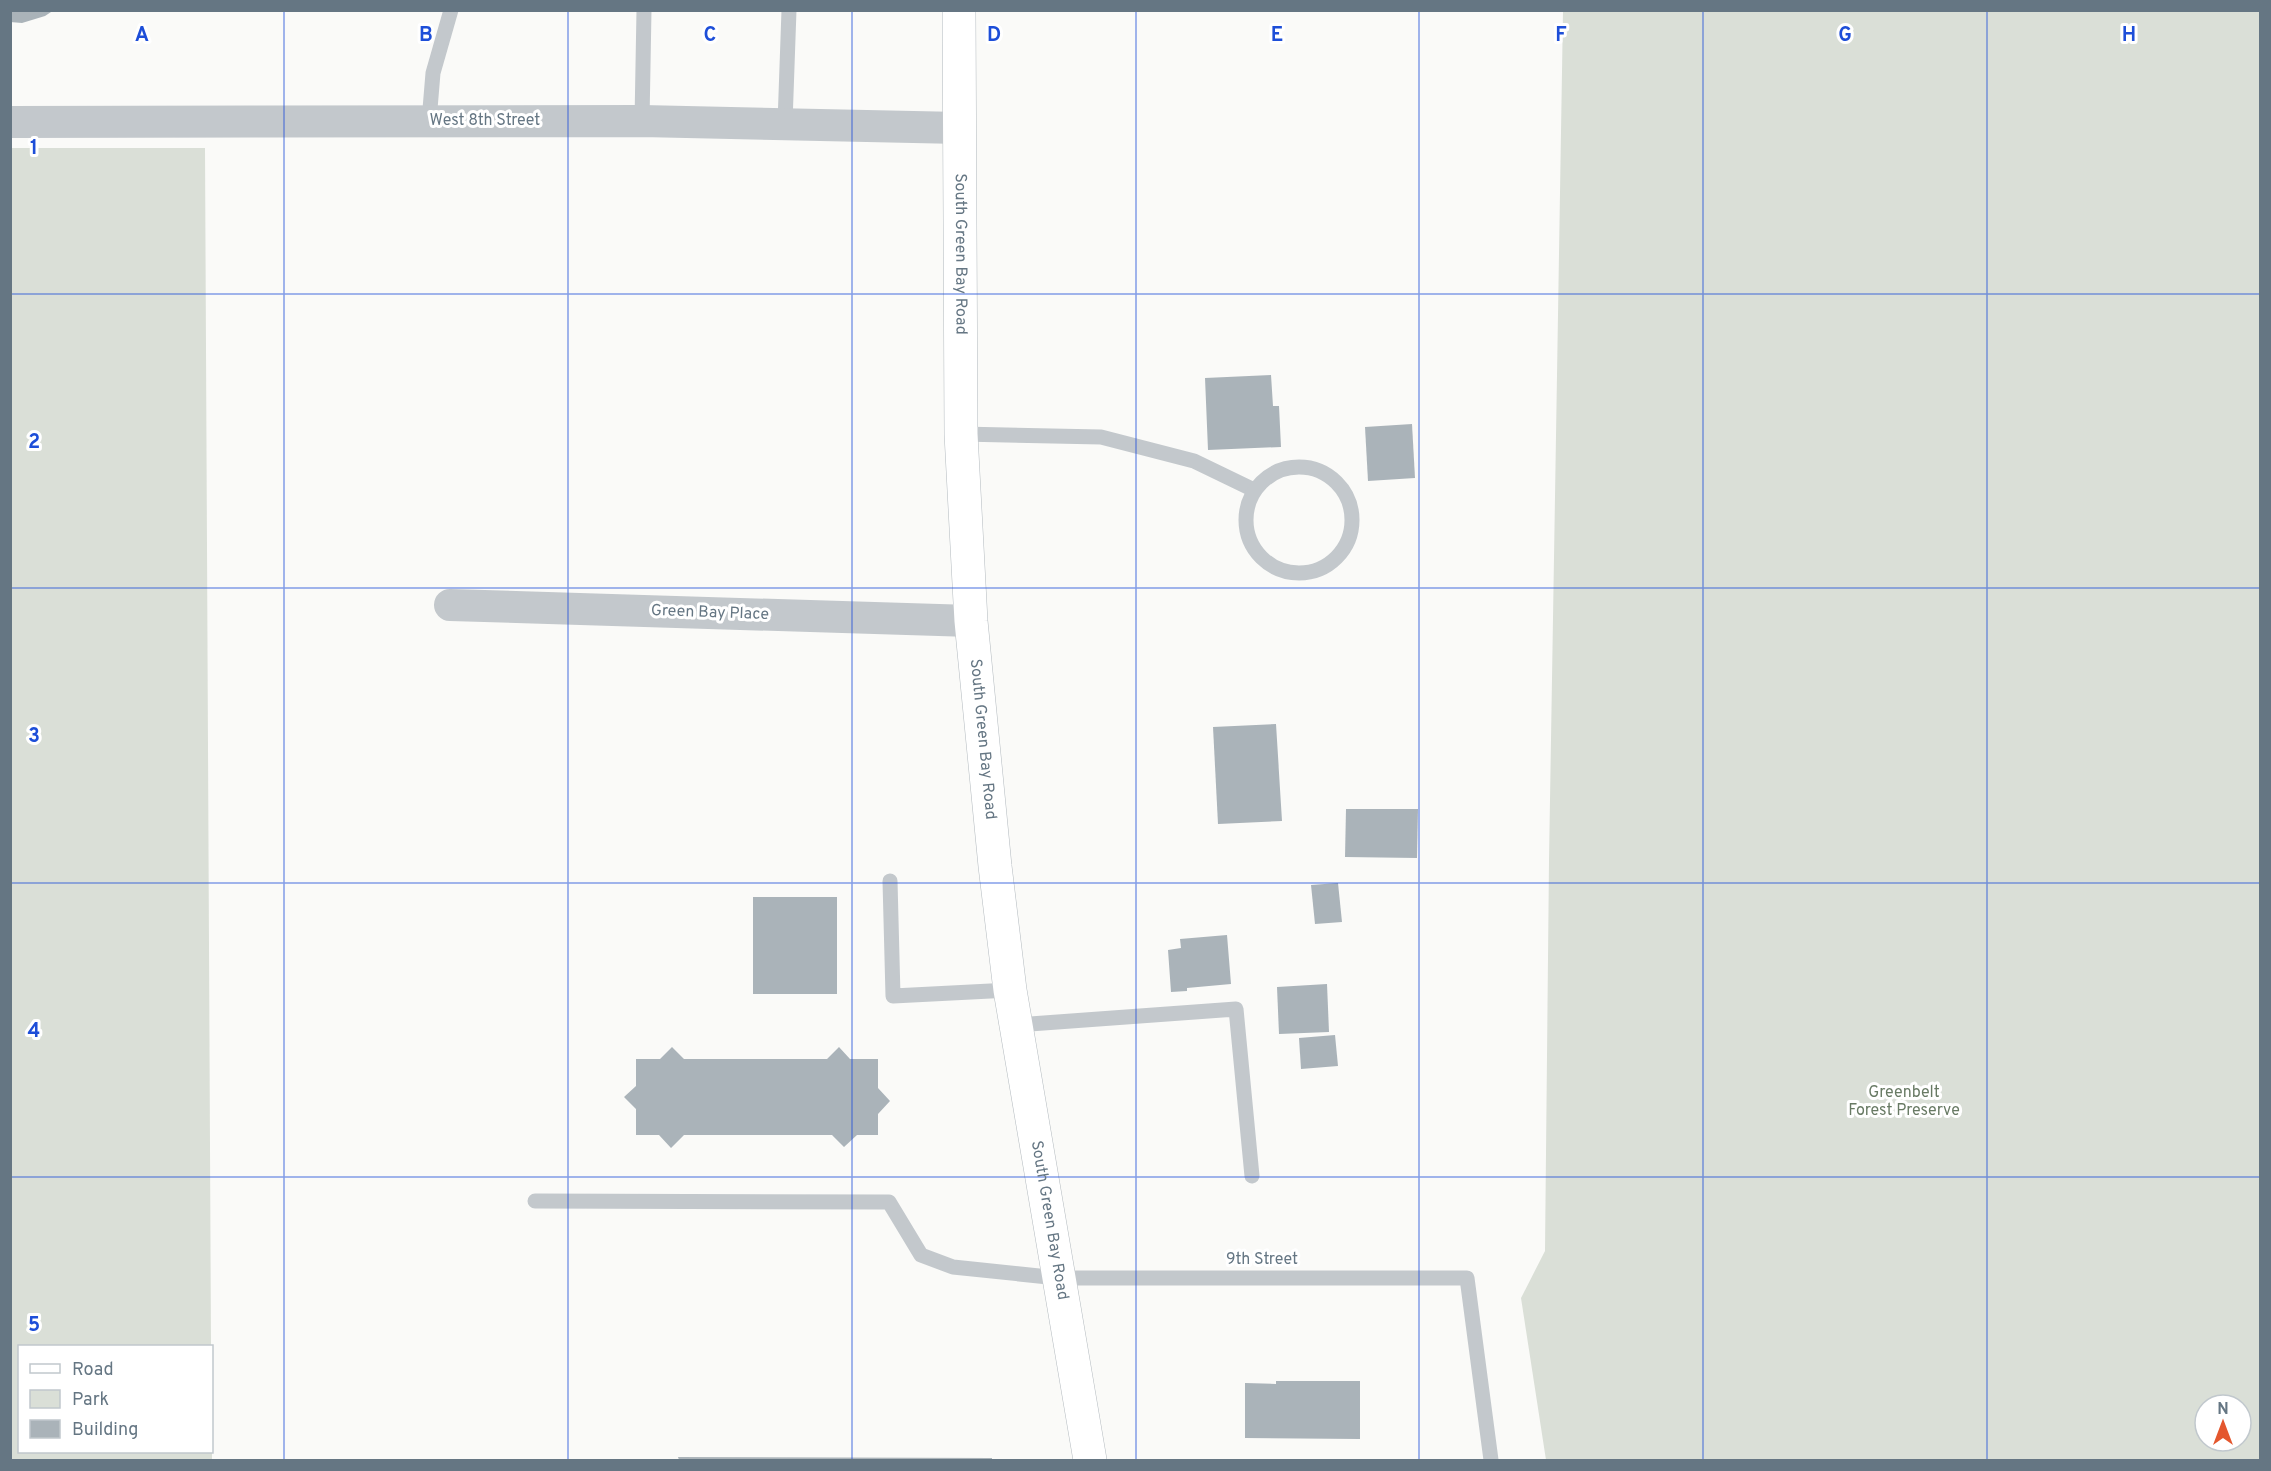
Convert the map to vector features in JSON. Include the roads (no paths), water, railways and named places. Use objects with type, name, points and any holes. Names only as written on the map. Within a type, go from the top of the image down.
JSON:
[{"type":"main road","name":"South Green Bay Road","points":[[960,10],[961,434],[971,621],[1010,990],[1090,1461]]},
{"type":"street","name":"West 8th Street","points":[[10,122],[642,121],[960,128]]},
{"type":"street","name":"Green Bay Place","points":[[450,605],[971,621]]},
{"type":"lane","points":[[429,121],[433,73],[451,10]]},
{"type":"lane","points":[[642,121],[644,10]]},
{"type":"lane","points":[[785,123],[789,10]]},
{"type":"lane","points":[[961,434],[1101,437],[1194,461],[1254,490]]},
{"type":"lane","points":[[1297,467],[1313,469],[1329,476],[1341,488],[1349,502],[1352,518],[1350,535],[1343,550],[1330,563],[1313,572],[1295,573],[1277,569],[1262,558],[1251,544],[1246,526],[1247,508],[1254,490],[1266,478],[1281,470],[1297,467]]},
{"type":"lane","points":[[890,881],[893,996],[1010,990]]},
{"type":"lane","points":[[1016,1025],[1236,1009],[1252,1176]]},
{"type":"lane","name":"9th Street","points":[[535,1201],[889,1202],[921,1255],[953,1267],[1058,1278],[1467,1278],[1491,1461]]},
{"type":"park label","name":"Greenbelt Forest Preserve","points":[[1904,1102]]}]
